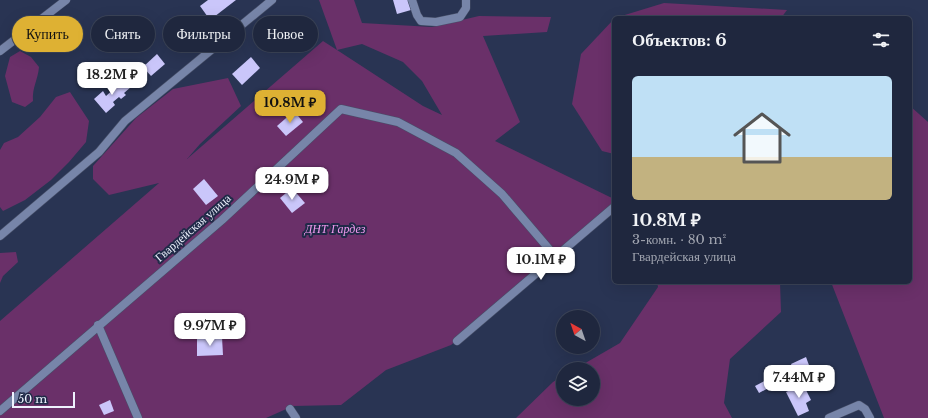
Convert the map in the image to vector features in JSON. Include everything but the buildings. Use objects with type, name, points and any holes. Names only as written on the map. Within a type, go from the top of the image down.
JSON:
[{"type":"street","points":[[0,51],[66,0]]},
{"type":"street","points":[[0,236],[99,152],[125,121],[272,0]]},
{"type":"street","points":[[412,0],[417,15],[421,21],[436,22],[460,17],[466,4]]},
{"type":"street","name":"Гвардейская улица","points":[[0,411],[98,325],[222,220],[341,109],[398,122],[456,153],[502,194],[555,256]]},
{"type":"street","points":[[457,341],[612,209]]},
{"type":"street","points":[[98,325],[138,418]]},
{"type":"street","points":[[829,418],[859,405],[865,409],[870,418]]},
{"type":"street","points":[[290,409],[296,418]]},
{"type":"green space","name":"ДНТ Гардез","points":[[319,0],[354,0],[362,23],[432,27],[479,16],[551,17],[547,32],[483,36],[520,122],[495,141],[612,198],[612,207],[451,345],[386,370],[341,405],[293,406],[266,418],[0,418],[0,321],[159,183],[109,195],[93,179],[93,166],[136,118],[173,89],[228,78],[241,106],[200,144],[187,159],[310,52],[318,52],[318,45],[323,41],[337,50]],"holes":[[[362,44],[403,62],[422,81],[442,115],[423,106],[337,50]]]},
{"type":"green space","points":[[664,3],[787,10],[782,16],[622,16]]},
{"type":"green space","points":[[612,21],[612,154],[602,151],[572,104],[581,54]]},
{"type":"green space","points":[[18,52],[22,52],[31,57],[39,67],[33,92],[33,101],[25,107],[12,102],[5,76],[10,57]]},
{"type":"green space","points":[[70,92],[89,121],[86,142],[51,180],[25,200],[3,211],[0,207],[0,150],[4,143],[18,137],[40,117],[56,97]]},
{"type":"green space","points":[[912,108],[928,122],[928,418],[884,418],[832,284],[912,284]]},
{"type":"green space","points":[[16,252],[18,262],[3,276],[0,283],[0,253]]},
{"type":"green space","points":[[657,284],[780,284],[781,312],[730,359],[724,403],[732,418],[516,418],[556,380],[556,406],[600,406],[600,362],[587,362],[620,343],[658,287]]}]
